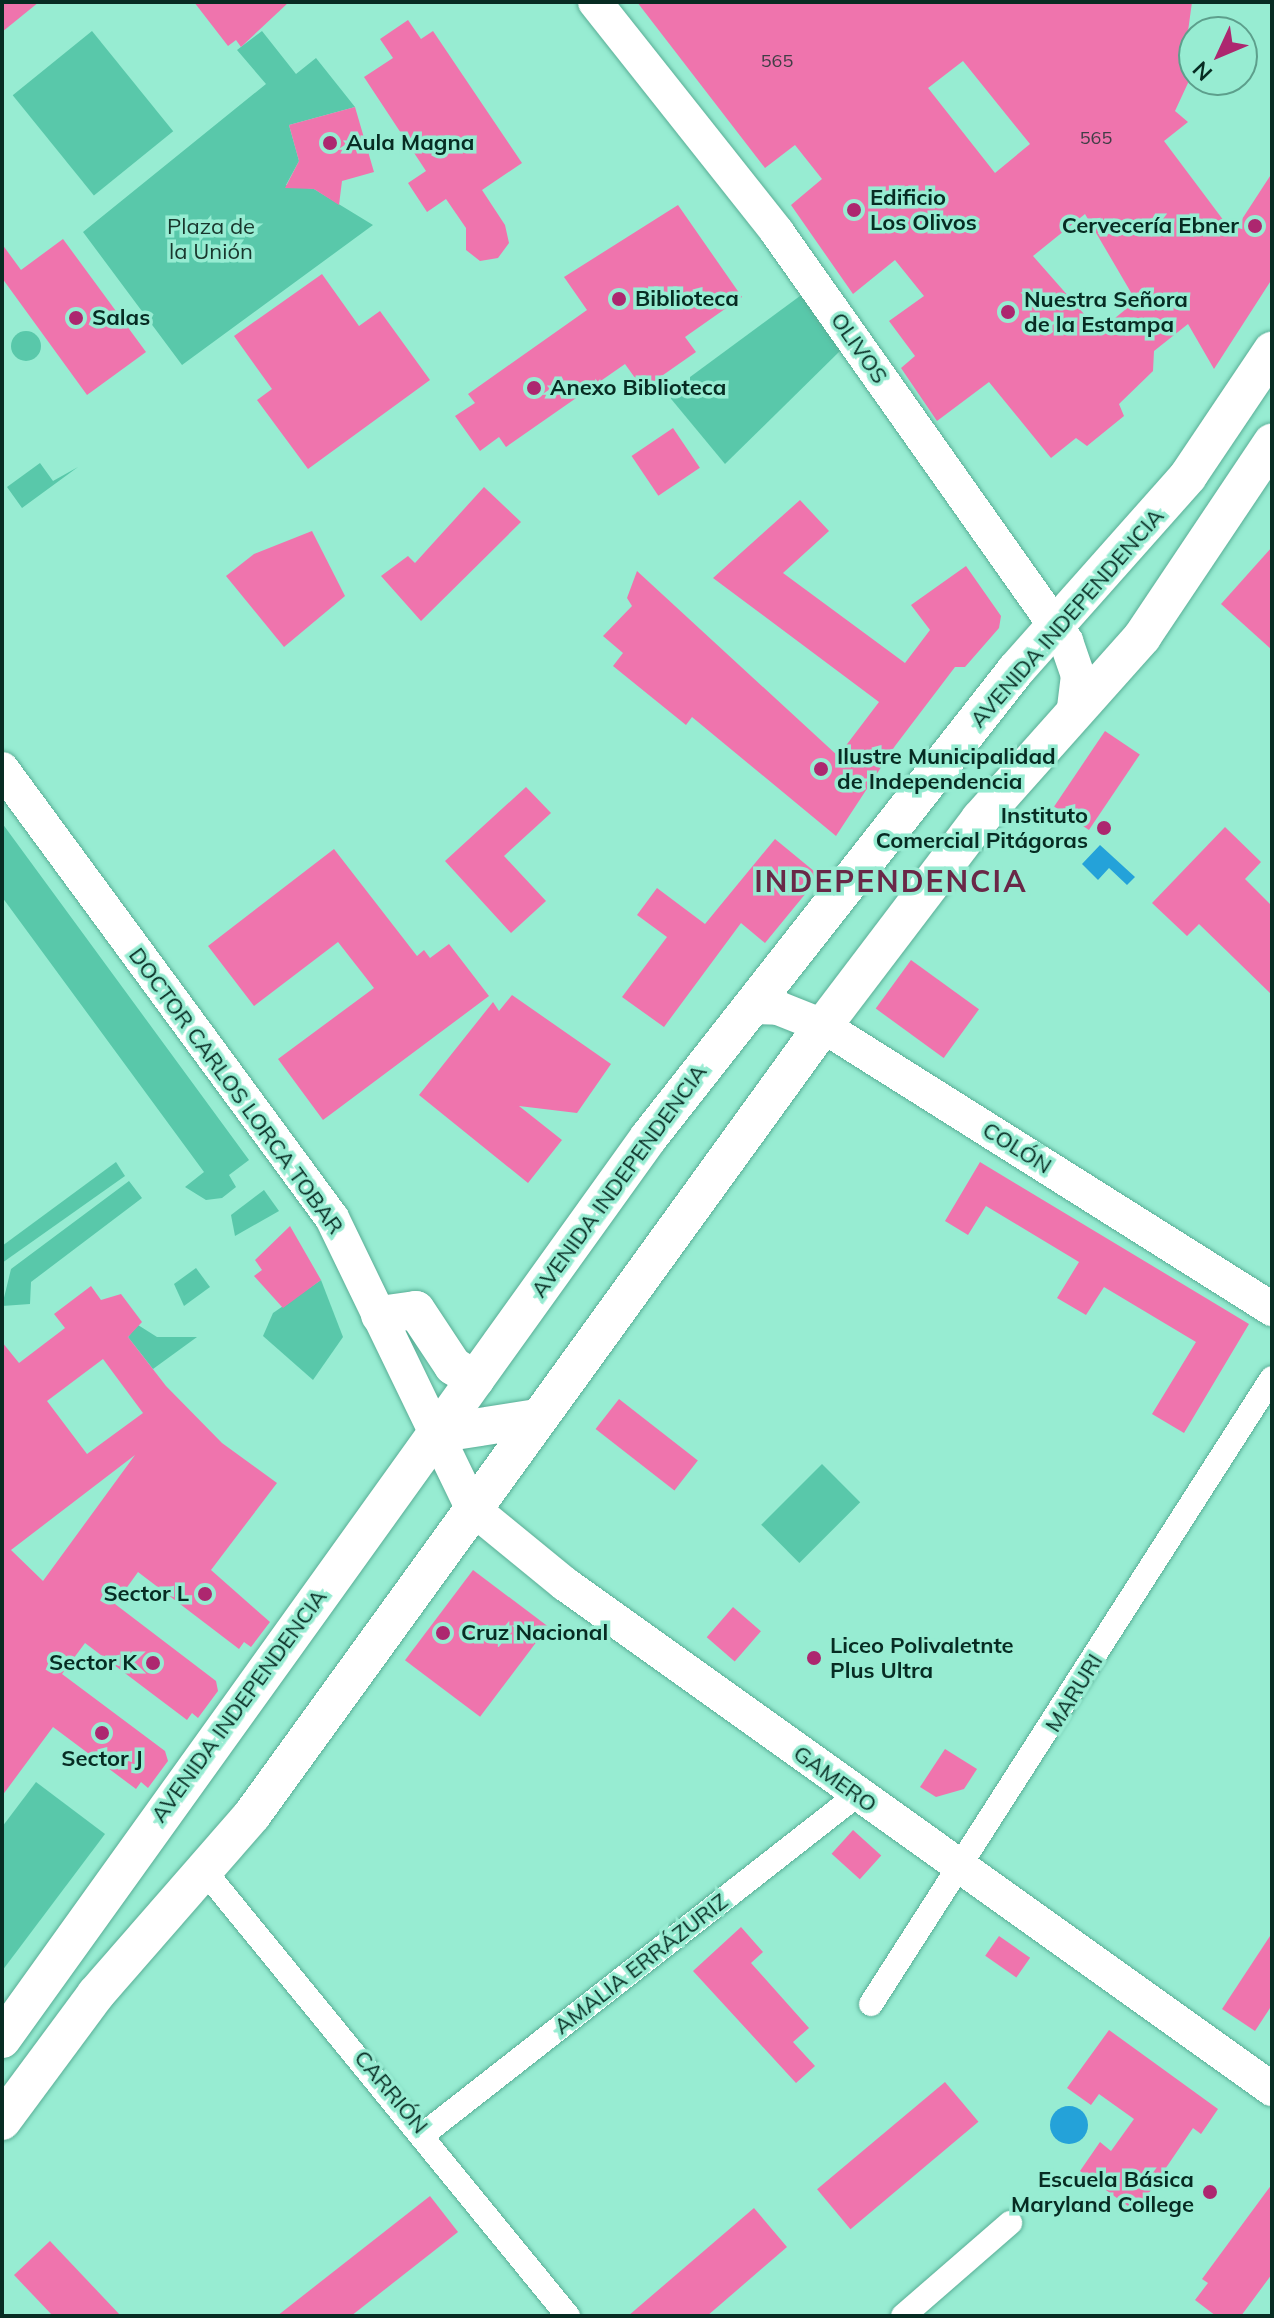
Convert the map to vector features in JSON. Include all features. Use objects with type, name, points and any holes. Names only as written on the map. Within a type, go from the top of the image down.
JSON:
[{"type":"main road","name":"OLIVOS","points":[[595,2],[777,232],[1055,626],[1078,675],[1073,714]]},
{"type":"main road","name":"AVENIDA INDEPENDENCIA","points":[[2,2039],[649,1137],[1055,626],[1179,488],[1272,351]]},
{"type":"main road","points":[[2,2121],[96,1994],[207,1874],[823,1026],[980,819],[1167,603],[1272,443]]},
{"type":"main road","name":"DOCTOR CARLOS LORCA TOBAR","points":[[2,769],[315,1194],[380,1315],[435,1434]]},
{"type":"main road","name":"COLÓN","points":[[754,1007],[791,1011],[823,1026],[1272,1309]]},
{"type":"main road","points":[[380,1315],[416,1310],[453,1366],[475,1379]]},
{"type":"main road","points":[[435,1434],[537,1418]]},
{"type":"main road","name":"GAMERO","points":[[435,1434],[472,1508],[565,1584],[1272,2089]]},
{"type":"street","name":"MARURI","points":[[871,2004],[962,1870],[1272,1378]]},
{"type":"street","name":"AMALIA ERRÁZURIZ","points":[[425,2133],[857,1795]]},
{"type":"street","name":"CARRIÓN","points":[[207,1874],[425,2133],[568,2316]]},
{"type":"street","points":[[903,2316],[1010,2223]]},
{"type":"green space","points":[[92,31],[173,131],[94,195],[13,95]]},
{"type":"green space","name":"Plaza de la Unión","points":[[262,31],[296,74],[316,58],[355,107],[289,125],[299,161],[286,185],[314,189],[373,225],[182,365],[83,232],[266,84],[237,50]]},
{"type":"green space","points":[[804,293],[842,349],[725,464],[667,394]]},
{"type":"green space","points":[[26,331],[37,335],[41,346],[37,357],[26,361],[15,357],[11,346],[15,335]]},
{"type":"green space","points":[[40,463],[53,481],[78,467],[22,508],[7,487]]},
{"type":"green space","points":[[2,823],[249,1160],[229,1175],[236,1187],[222,1198],[206,1200],[185,1187],[204,1172],[2,897]]},
{"type":"green space","points":[[116,1162],[125,1176],[2,1263],[2,1246]]},
{"type":"green space","points":[[129,1181],[142,1198],[31,1282],[30,1304],[2,1306],[11,1269]]},
{"type":"green space","points":[[264,1190],[279,1211],[235,1236],[231,1215]]},
{"type":"green space","points":[[196,1268],[210,1287],[184,1306],[174,1284]]},
{"type":"green space","points":[[321,1280],[343,1337],[313,1380],[263,1336],[273,1313]]},
{"type":"green space","points":[[138,1325],[157,1337],[197,1337],[153,1369],[128,1337]]},
{"type":"green space","points":[[822,1464],[860,1502],[799,1563],[761,1525]]},
{"type":"green space","points":[[36,1782],[105,1834],[2,1971],[2,1827]]},
{"type":"water","points":[[1100,845],[1135,877],[1127,885],[1109,868],[1098,880],[1082,864]]},
{"type":"water","points":[[1069,2106],[1082,2112],[1088,2125],[1082,2138],[1069,2144],[1056,2138],[1050,2125],[1056,2112]]},
{"type":"building","points":[[2,2],[39,2],[2,32]]},
{"type":"building","points":[[194,2],[289,2],[241,47],[236,40],[228,46]]},
{"type":"building","points":[[637,2],[1192,2],[1190,16],[1178,16],[1178,96],[1182,96],[1175,111],[1188,122],[1164,141],[1233,233],[1272,173],[1272,279],[1214,369],[1188,324],[1154,351],[1153,371],[1119,404],[1124,416],[1087,446],[1076,438],[1051,458],[989,382],[937,421],[901,368],[915,356],[889,321],[924,296],[895,260],[853,294],[791,205],[822,179],[795,145],[765,168]],"holes":[[[963,61],[1030,144],[995,173],[928,88]],[[1085,214],[1136,301],[1099,331],[1033,256]]]},
{"type":"building","points":[[408,20],[421,39],[433,31],[522,163],[482,190],[505,225],[509,243],[498,258],[480,261],[466,250],[466,228],[446,199],[427,212],[408,183],[426,171],[364,77],[393,58],[380,39]]},
{"type":"building","name":"Aula Magna","points":[[355,107],[374,172],[342,181],[339,205],[314,189],[285,188],[299,161],[289,125]]},
{"type":"building","points":[[678,205],[742,297],[685,337],[696,352],[643,389],[625,364],[506,447],[499,437],[480,451],[455,416],[475,403],[468,394],[587,310],[564,277]]},
{"type":"building","name":"Salas","points":[[63,239],[146,352],[87,395],[2,278],[2,244],[21,270]]},
{"type":"building","points":[[322,274],[359,326],[380,311],[430,380],[308,469],[257,400],[272,389],[234,336]]},
{"type":"building","points":[[673,428],[700,468],[658,496],[632,456]]},
{"type":"building","points":[[484,487],[521,522],[421,621],[381,576],[408,556],[415,563]]},
{"type":"building","points":[[800,500],[829,531],[783,573],[905,663],[930,630],[911,605],[966,566],[1001,616],[999,628],[965,667],[955,667],[895,746],[836,836],[692,717],[686,725],[613,666],[623,653],[603,636],[632,606],[627,598],[637,571],[838,756],[879,702],[713,578]]},
{"type":"building","points":[[312,531],[345,596],[284,647],[226,576],[254,554]]},
{"type":"building","points":[[1272,547],[1272,650],[1221,604]]},
{"type":"building","points":[[1105,731],[1140,754],[1089,830],[1054,806]]},
{"type":"building","points":[[526,787],[551,813],[504,856],[546,901],[511,933],[445,861]]},
{"type":"building","points":[[1225,827],[1261,862],[1245,879],[1272,906],[1272,995],[1199,924],[1187,936],[1152,903]]},
{"type":"building","points":[[775,839],[820,876],[765,943],[741,923],[664,1027],[622,997],[667,937],[637,915],[657,888],[705,924]]},
{"type":"building","points":[[334,849],[417,956],[424,950],[430,958],[449,944],[489,996],[323,1120],[278,1059],[374,988],[338,942],[254,1006],[208,946]]},
{"type":"building","points":[[911,960],[979,1009],[944,1058],[876,1009]]},
{"type":"building","points":[[512,995],[611,1064],[577,1113],[519,1106],[562,1140],[528,1183],[419,1095],[493,1002],[499,1011]]},
{"type":"building","points":[[980,1162],[1249,1324],[1184,1433],[1152,1414],[1196,1342],[1104,1287],[1086,1315],[1057,1298],[1079,1262],[986,1206],[968,1235],[945,1221]]},
{"type":"building","points":[[290,1226],[321,1280],[283,1308],[254,1276],[262,1270],[255,1260]]},
{"type":"building","points":[[91,1286],[101,1300],[121,1294],[142,1322],[128,1337],[166,1386],[222,1443],[277,1483],[211,1570],[270,1622],[251,1647],[244,1642],[239,1649],[138,1572],[115,1604],[216,1681],[218,1691],[198,1718],[192,1713],[187,1720],[85,1643],[62,1674],[165,1751],[168,1761],[148,1788],[141,1782],[136,1789],[53,1727],[2,1796],[2,1342],[19,1363],[65,1328],[54,1314]],"holes":[[[103,1359],[143,1413],[87,1454],[47,1401]],[[135,1455],[43,1581],[11,1550]]]},
{"type":"building","points":[[619,1399],[698,1461],[674,1491],[596,1429]]},
{"type":"building","points":[[473,1570],[548,1627],[480,1717],[405,1660]]},
{"type":"building","points":[[733,1607],[761,1631],[735,1661],[707,1637]]},
{"type":"building","points":[[945,1749],[977,1769],[964,1789],[936,1797],[920,1787]]},
{"type":"building","points":[[853,1830],[881,1855],[860,1879],[832,1854]]},
{"type":"building","points":[[741,1927],[763,1952],[751,1963],[809,2028],[793,2042],[815,2066],[796,2083],[693,1971]]},
{"type":"building","points":[[1272,1933],[1272,2005],[1255,2031],[1222,2009]]},
{"type":"building","points":[[999,1936],[1030,1958],[1016,1977],[985,1956]]},
{"type":"building","points":[[1109,2030],[1218,2109],[1201,2134],[1193,2128],[1136,2212],[1080,2171],[1100,2142],[1111,2151],[1134,2119],[1099,2094],[1091,2105],[1067,2088]]},
{"type":"building","points":[[945,2082],[978,2122],[850,2229],[817,2189]]},
{"type":"building","points":[[1272,2184],[1272,2274],[1241,2316],[1216,2316],[1195,2300],[1208,2283],[1202,2279]]},
{"type":"building","points":[[430,2196],[458,2232],[351,2316],[277,2316]]},
{"type":"building","points":[[754,2208],[787,2247],[707,2316],[628,2316]]},
{"type":"building","points":[[50,2241],[121,2316],[53,2316],[14,2275]]},
{"type":"place","name":"Aula Magna","points":[[330,143]]},
{"type":"place","name":"Edificio Los Olivos","points":[[854,210]]},
{"type":"place","name":"Cervecería Ebner","points":[[1255,226]]},
{"type":"place","name":"Biblioteca","points":[[619,299]]},
{"type":"place","name":"Nuestra Señora de la Estampa","points":[[1008,312]]},
{"type":"place","name":"Salas","points":[[76,318]]},
{"type":"place","name":"Anexo Biblioteca","points":[[534,388]]},
{"type":"place","name":"Ilustre Municipalidad de Independencia","points":[[821,769]]},
{"type":"place","name":"Instituto Comercial Pitágoras","points":[[1104,828]]},
{"type":"place","name":"Sector L","points":[[205,1594]]},
{"type":"place","name":"Cruz Nacional","points":[[443,1633]]},
{"type":"place","name":"Liceo Polivaletnte Plus Ultra","points":[[814,1658]]},
{"type":"place","name":"Sector K","points":[[153,1663]]},
{"type":"place","name":"Sector J","points":[[102,1733]]},
{"type":"place","name":"Escuela Básica Maryland College","points":[[1210,2192]]},
{"type":"district","name":"INDEPENDENCIA","points":[[891,881]]}]
